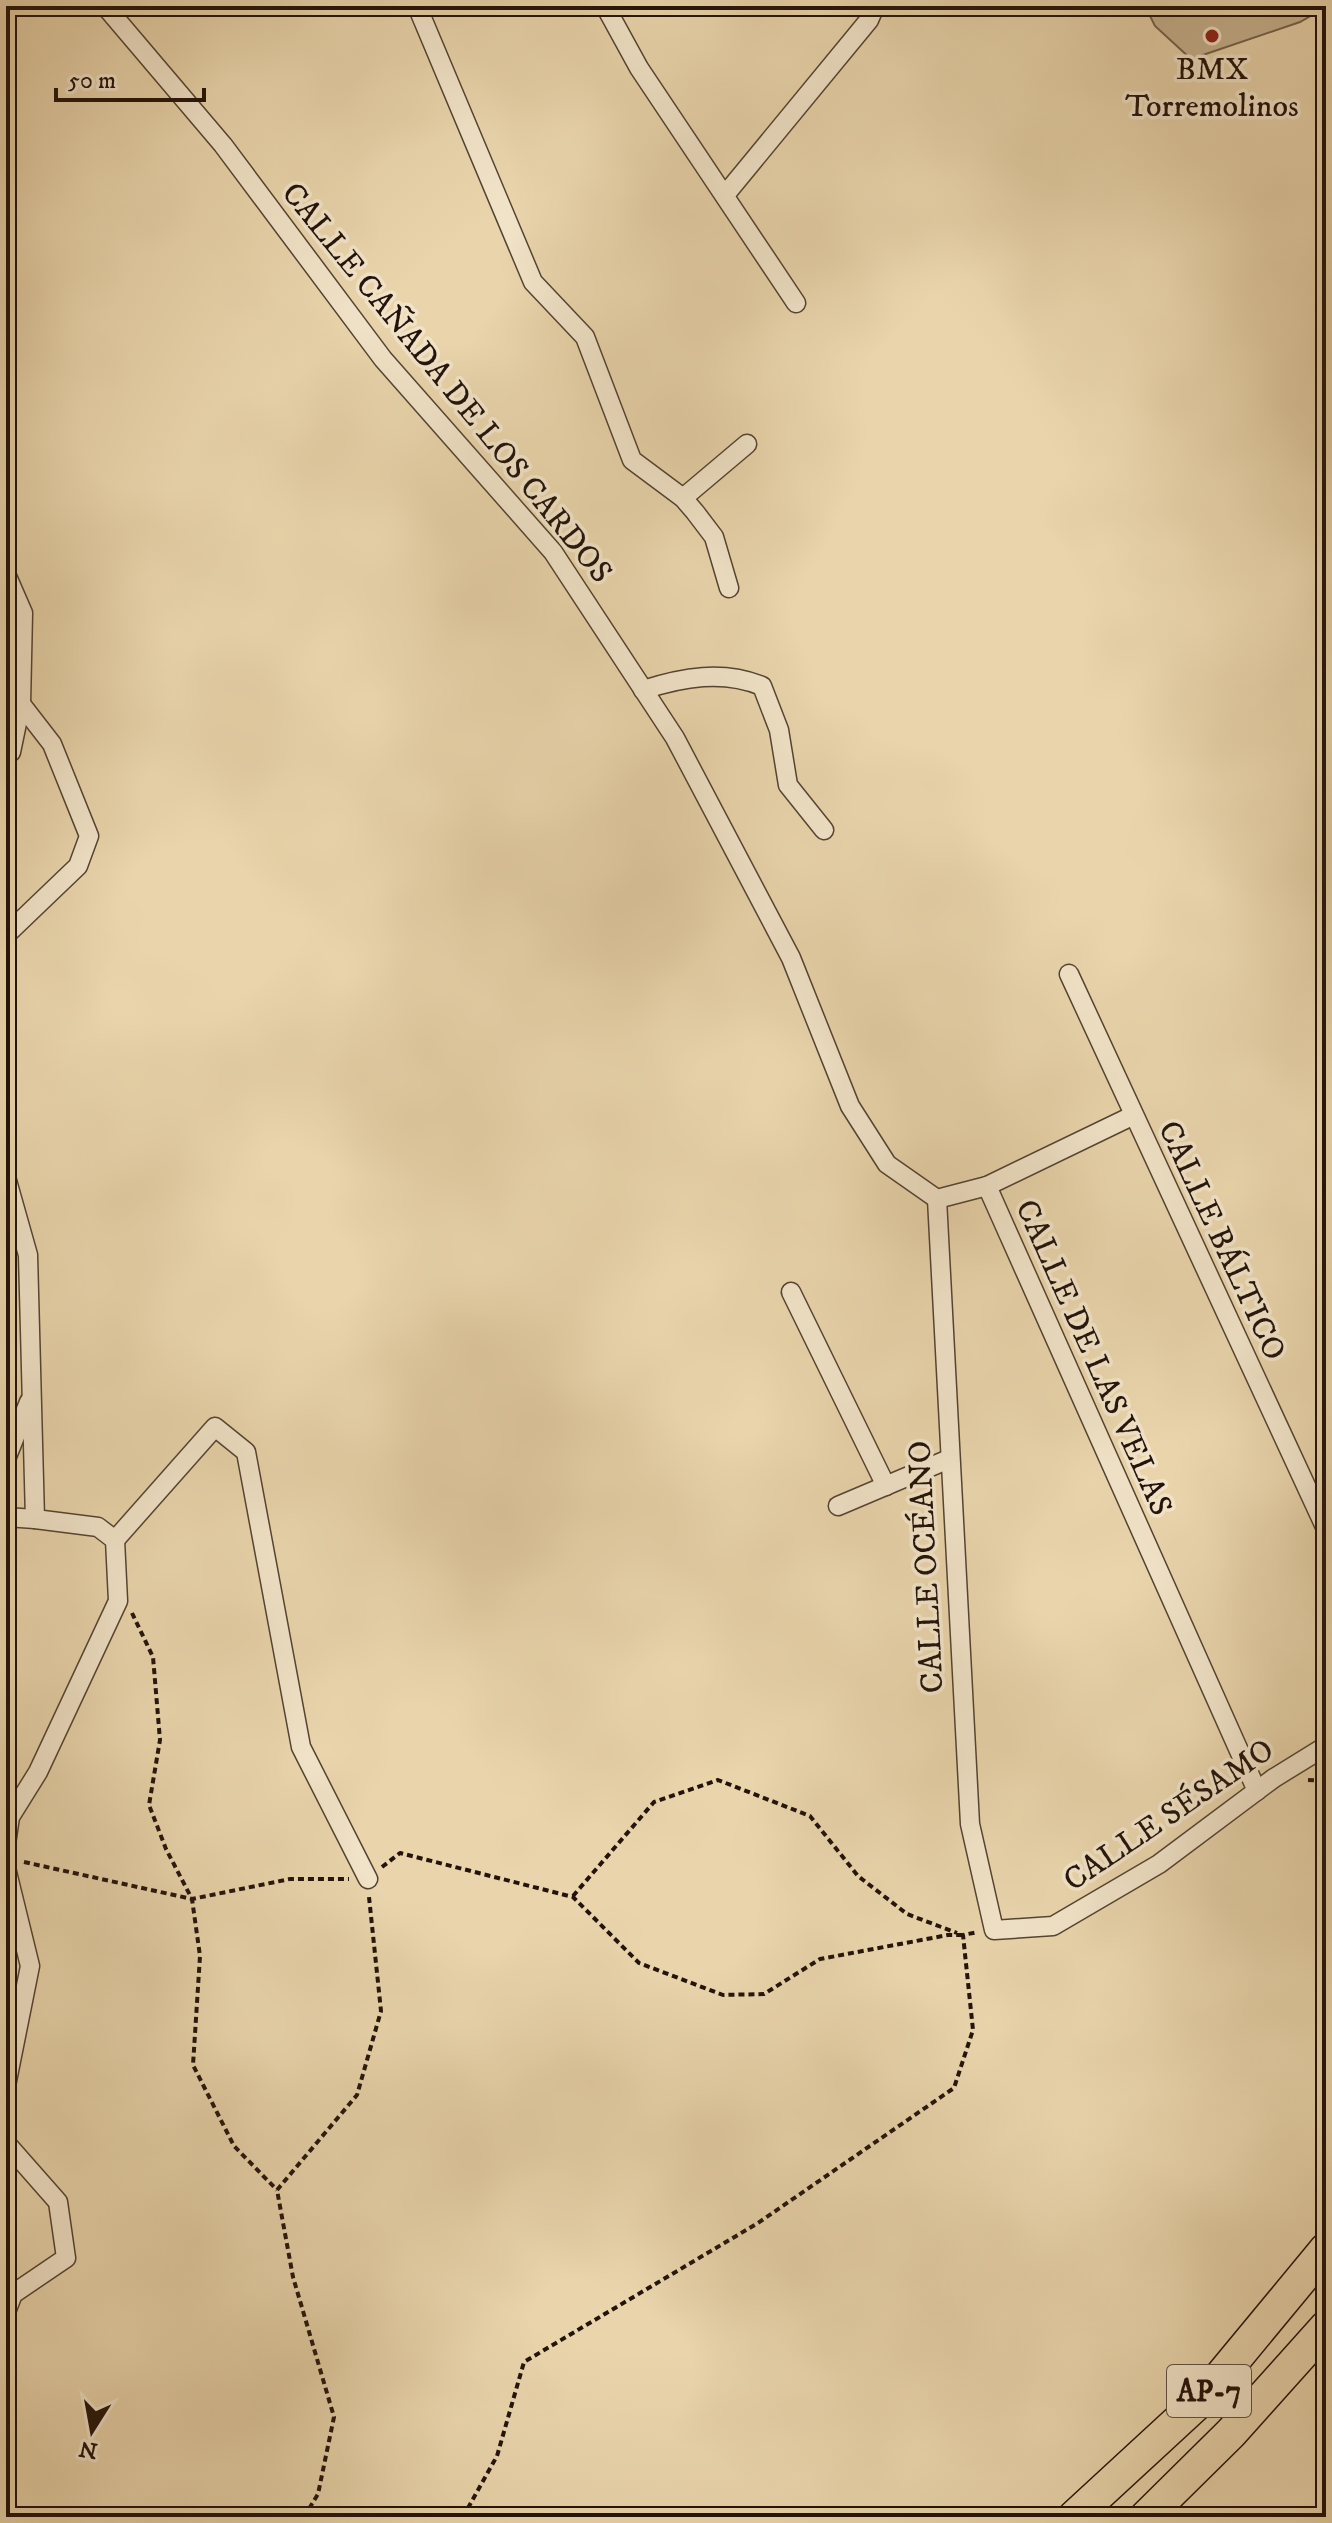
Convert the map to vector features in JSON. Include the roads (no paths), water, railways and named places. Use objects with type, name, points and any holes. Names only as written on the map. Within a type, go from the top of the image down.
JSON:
[{"type":"highway","name":"AP-7","points":[[1074,2517],[1202,2399],[1326,2249]]},
{"type":"highway","name":"AP-7","points":[[1146,2517],[1231,2433],[1326,2327]]},
{"type":"street","name":"CALLE CAÑADA DE LOS CARDOS","points":[[105,6],[223,145],[383,359],[553,552],[643,690]]},
{"type":"street","points":[[417,6],[533,282],[585,337],[632,460],[683,498],[714,537],[729,588]]},
{"type":"street","points":[[605,6],[639,68],[796,303]]},
{"type":"street","points":[[725,195],[869,20],[875,6]]},
{"type":"street","points":[[683,498],[747,444]]},
{"type":"street","points":[[6,574],[23,613],[21,704],[11,752],[6,755]]},
{"type":"street","points":[[824,830],[788,785],[779,730],[762,686],[736,675],[677,679],[643,690],[675,738],[791,958],[850,1106],[887,1164],[937,1199]]},
{"type":"street","points":[[6,935],[78,866],[89,836],[52,744],[21,704]]},
{"type":"street","name":"CALLE BÁLTICO","points":[[1069,974],[1132,1116],[1326,1529]]},
{"type":"street","points":[[987,1186],[1132,1116]]},
{"type":"street","points":[[6,1177],[28,1255],[35,1519]]},
{"type":"street","name":"CALLE DE LAS VELAS","points":[[937,1199],[987,1186],[1257,1791]]},
{"type":"street","name":"CALLE OCÉANO","points":[[937,1199],[970,1824],[994,1930]]},
{"type":"street","points":[[791,1292],[886,1486]]},
{"type":"street","points":[[6,1459],[33,1392]]},
{"type":"street","points":[[6,1844],[10,1817],[38,1772],[118,1601],[115,1540],[215,1427],[246,1452],[301,1747],[368,1879]]},
{"type":"street","points":[[838,1506],[949,1459]]},
{"type":"street","points":[[6,1517],[98,1527],[115,1540]]},
{"type":"street","name":"CALLE SÉSAMO","points":[[994,1930],[1053,1926],[1159,1864],[1257,1791],[1326,1746]]},
{"type":"street","points":[[6,2086],[30,1966],[14,1865]]},
{"type":"street","points":[[6,2143],[58,2202],[66,2258],[13,2294],[6,2312]]},
{"type":"place","name":"BMX Torremolinos","points":[[1212,36]]}]
